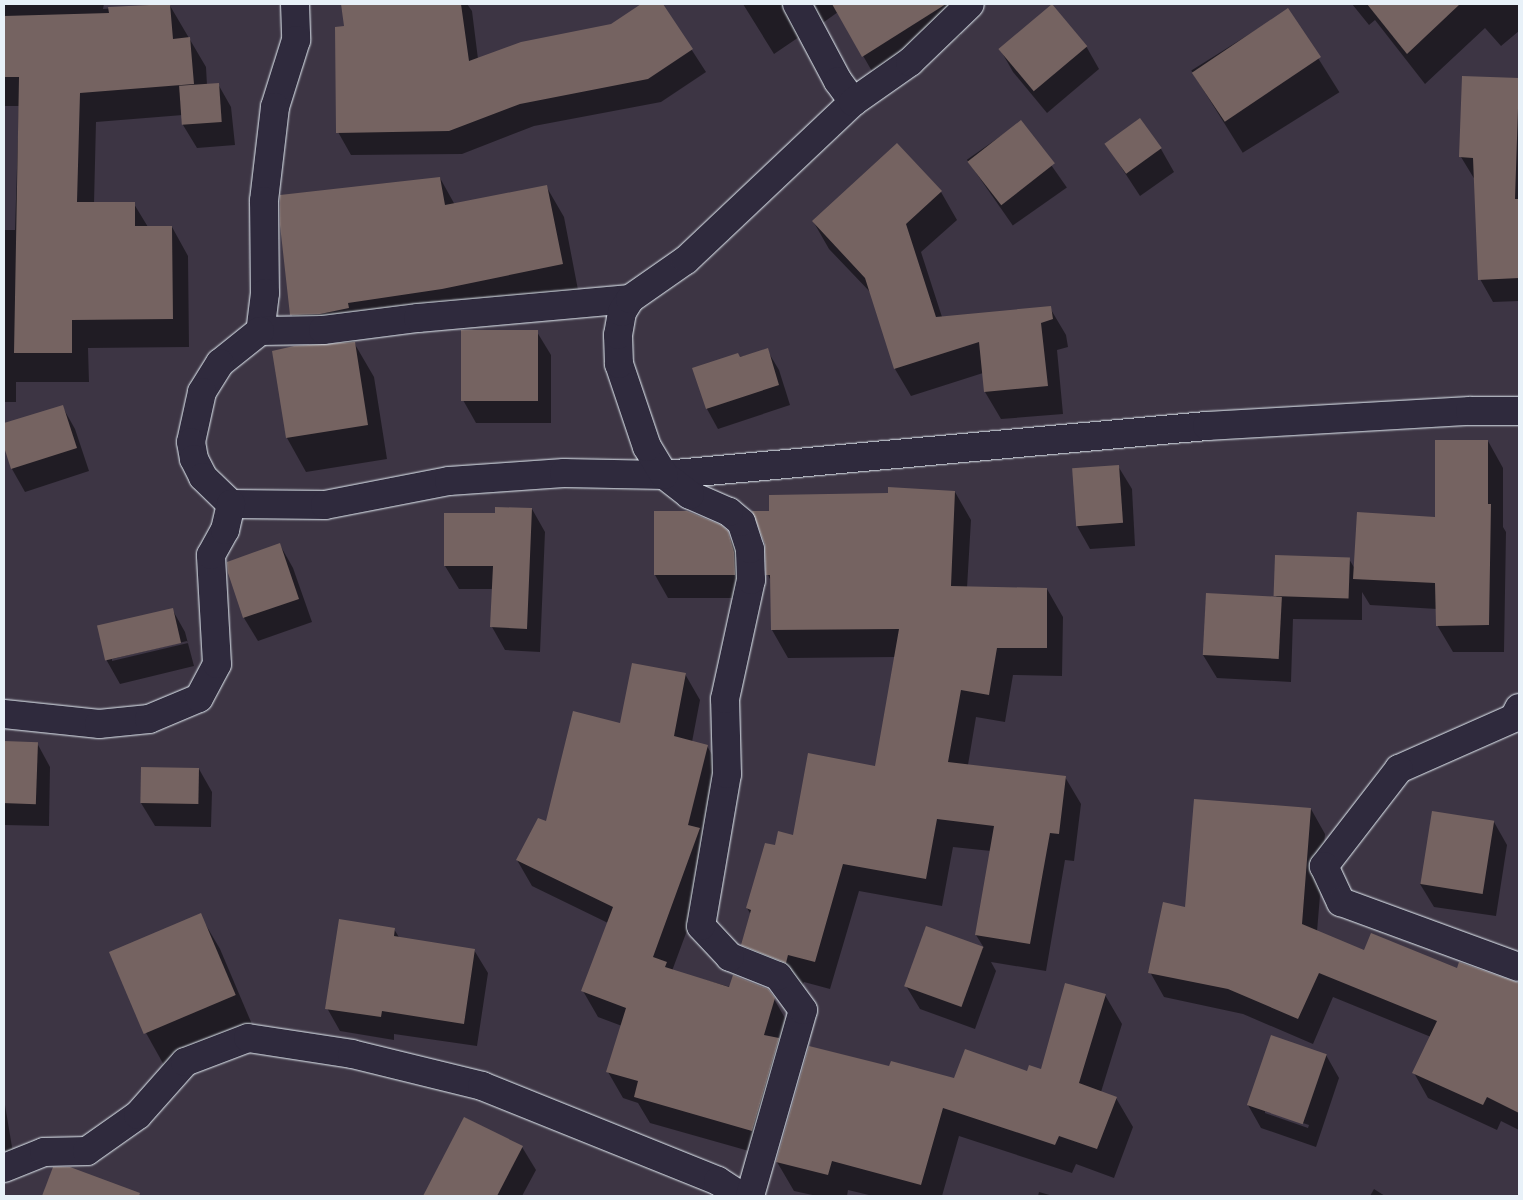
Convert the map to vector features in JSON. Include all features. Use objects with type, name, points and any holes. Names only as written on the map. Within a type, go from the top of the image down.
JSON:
[{"type":"street","points":[[260,331],[265,293],[264,201],[275,107],[296,40],[295,4]]},
{"type":"street","points":[[797,4],[838,81],[853,102]]},
{"type":"street","points":[[750,1196],[803,1010],[778,976],[730,957],[701,926],[727,774],[725,699],[751,580],[750,549],[742,522],[729,512],[690,495],[664,475],[647,447],[619,364],[618,335],[622,312],[630,299],[686,260],[853,102],[910,62],[970,4]]},
{"type":"street","points":[[630,299],[418,318],[323,330],[260,331],[220,363],[202,392],[191,442],[194,459],[203,477],[231,504],[325,505],[448,481],[545,474],[664,475],[1207,426],[1470,411],[1519,411]]},
{"type":"street","points":[[4,714],[99,724],[150,719],[199,698],[217,664],[211,555],[225,530],[231,504]]},
{"type":"street","points":[[1519,708],[1514,718],[1399,770],[1324,866],[1342,902],[1519,967]]},
{"type":"street","points":[[4,1168],[44,1152],[87,1151],[138,1115],[185,1062],[248,1038],[352,1054],[482,1086],[718,1182],[741,1196]]},
{"type":"building","points":[[170,4],[173,39],[190,37],[194,84],[80,93],[77,202],[135,202],[135,226],[172,226],[173,319],[72,320],[72,353],[14,353],[19,77],[4,77],[4,16],[109,13],[108,7]]},
{"type":"building","points":[[341,4],[461,4],[469,61],[521,42],[611,24],[641,4],[663,4],[693,49],[648,79],[520,104],[449,131],[336,133],[335,27],[344,26]]},
{"type":"building","points":[[832,4],[946,4],[862,57]]},
{"type":"building","points":[[1052,4],[1087,46],[1034,91],[998,49]]},
{"type":"building","points":[[1367,4],[1460,4],[1407,54]]},
{"type":"building","points":[[1288,8],[1321,57],[1225,122],[1192,73]]},
{"type":"building","points":[[1462,76],[1519,78],[1515,199],[1519,199],[1519,278],[1478,280],[1473,158],[1459,157]]},
{"type":"building","points":[[219,83],[222,122],[182,125],[179,86]]},
{"type":"building","points":[[1140,118],[1162,148],[1126,174],[1104,144]]},
{"type":"building","points":[[1021,120],[1055,163],[1001,205],[967,162]]},
{"type":"building","points":[[897,143],[942,191],[906,224],[936,317],[1051,306],[1053,319],[1041,323],[1048,386],[984,392],[979,342],[894,369],[865,278],[812,221]]},
{"type":"building","points":[[440,177],[445,205],[547,185],[563,264],[442,289],[348,303],[349,308],[320,314],[290,315],[280,225],[280,195]]},
{"type":"building","points":[[461,330],[538,330],[538,401],[461,401]]},
{"type":"building","points":[[355,342],[368,425],[286,438],[272,351],[294,346]]},
{"type":"building","points":[[768,348],[779,385],[706,409],[692,368],[738,353],[740,357]]},
{"type":"building","points":[[63,405],[77,448],[11,469],[4,447],[4,423]]},
{"type":"building","points":[[1435,440],[1488,440],[1488,504],[1491,504],[1489,625],[1436,626],[1435,583],[1353,579],[1357,512],[1435,517]]},
{"type":"building","points":[[1119,465],[1123,523],[1076,526],[1072,468]]},
{"type":"building","points":[[888,487],[955,491],[951,586],[1047,588],[1047,648],[997,648],[989,695],[961,690],[948,762],[1066,776],[1059,834],[1050,833],[1030,944],[975,935],[994,826],[937,819],[926,879],[843,864],[815,962],[788,955],[786,963],[741,945],[751,910],[746,908],[765,843],[775,845],[778,831],[793,835],[808,753],[875,766],[899,629],[771,630],[770,575],[766,575],[765,544],[752,511],[769,511],[769,495],[888,493]]},
{"type":"building","points":[[495,507],[532,508],[527,629],[490,627],[493,566],[444,566],[444,513],[495,513]]},
{"type":"building","points":[[654,511],[687,511],[721,525],[728,531],[734,552],[735,575],[654,575]]},
{"type":"building","points":[[280,543],[299,599],[243,618],[228,573],[227,562]]},
{"type":"building","points":[[1275,555],[1350,558],[1349,599],[1274,596]]},
{"type":"building","points":[[1206,593],[1282,597],[1279,659],[1203,655]]},
{"type":"building","points":[[173,608],[181,643],[105,661],[97,626]]},
{"type":"building","points":[[632,663],[686,673],[674,736],[708,745],[688,825],[700,828],[653,957],[667,962],[665,967],[729,987],[733,975],[768,989],[775,998],[764,1035],[779,1038],[752,1131],[634,1097],[638,1081],[606,1072],[626,1008],[581,991],[613,907],[516,860],[538,818],[546,821],[573,711],[620,723]]},
{"type":"building","points":[[4,741],[38,742],[36,804],[4,803]]},
{"type":"building","points":[[141,767],[199,768],[198,804],[140,803]]},
{"type":"building","points":[[1194,799],[1311,808],[1302,924],[1364,950],[1371,933],[1457,968],[1459,962],[1519,983],[1519,1113],[1487,1097],[1483,1105],[1412,1073],[1437,1021],[1319,973],[1298,1019],[1228,989],[1148,973],[1163,902],[1185,907]]},
{"type":"building","points":[[1432,811],[1494,821],[1483,894],[1420,884]]},
{"type":"building","points":[[201,913],[236,995],[144,1034],[109,952]]},
{"type":"building","points":[[339,919],[395,928],[394,936],[475,949],[464,1024],[382,1011],[381,1017],[325,1009]]},
{"type":"building","points":[[926,926],[983,947],[961,1007],[904,986]]},
{"type":"building","points":[[1065,983],[1106,994],[1079,1083],[1117,1097],[1097,1149],[1059,1136],[1055,1145],[943,1108],[921,1185],[832,1161],[828,1175],[776,1162],[809,1046],[889,1066],[891,1061],[954,1078],[965,1049],[1027,1071],[1029,1065],[1041,1069]]},
{"type":"building","points":[[1271,1035],[1327,1054],[1303,1124],[1247,1105]]},
{"type":"building","points":[[464,1117],[523,1146],[497,1196],[423,1196]]},
{"type":"building","points":[[53,1167],[70,1167],[140,1193],[139,1196],[42,1196]]}]
